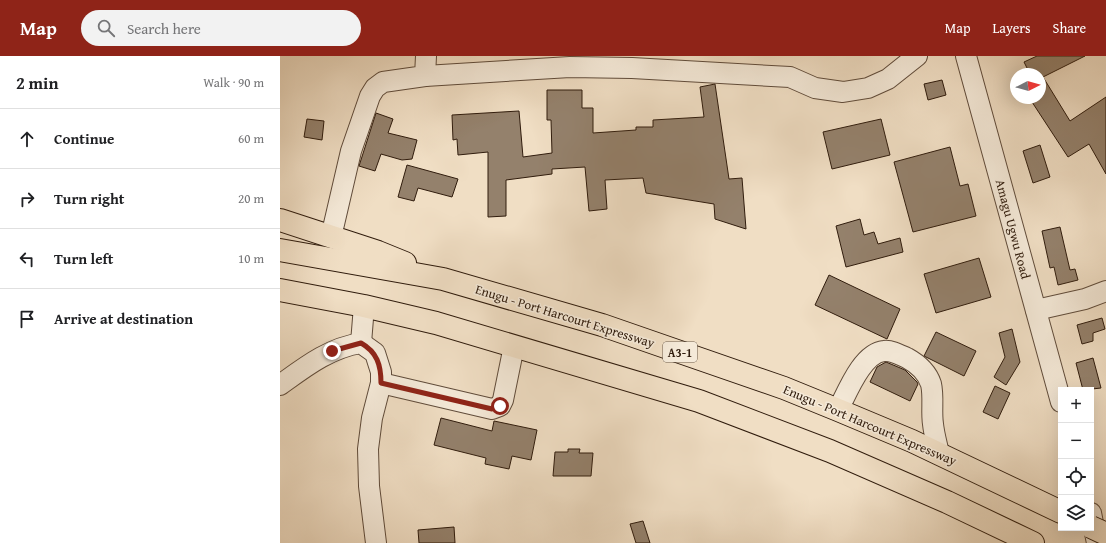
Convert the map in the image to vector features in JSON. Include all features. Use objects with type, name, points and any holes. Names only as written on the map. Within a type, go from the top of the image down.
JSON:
[{"type":"highway","points":[[280,220],[378,252],[443,279]]},
{"type":"highway","name":"Enugu - Port Harcourt Expressway","points":[[280,250],[443,279],[602,325],[784,388],[939,454],[1058,511]]},
{"type":"highway","points":[[280,290],[364,306],[436,323],[699,401],[830,451],[947,502],[1033,543]]},
{"type":"highway","points":[[1094,528],[1106,534]]},
{"type":"street","points":[[425,76],[426,56]]},
{"type":"street","points":[[330,237],[351,152],[370,96],[375,88],[383,82],[425,76],[570,67],[632,68],[790,77],[815,88],[843,92],[868,88],[888,79],[917,56]]},
{"type":"street","name":"Amagu Ugwu Road","points":[[966,56],[1058,391]]},
{"type":"street","points":[[1036,310],[1085,299],[1106,291]]},
{"type":"street","points":[[361,343],[364,306]]},
{"type":"street","points":[[361,343],[375,353],[381,372],[381,383],[372,418],[368,449],[369,486],[376,543]]},
{"type":"street","points":[[280,385],[332,351],[361,343]]},
{"type":"street","points":[[381,383],[480,407],[492,409],[497,408],[504,400],[514,346]]},
{"type":"street","points":[[838,410],[861,368],[869,358],[877,352],[885,350],[897,353],[913,361],[926,372],[930,384],[933,425],[939,454]]},
{"type":"street","points":[[1094,528],[1097,543]]},
{"type":"building","points":[[1037,56],[1085,56],[1046,76],[1046,68],[1027,68],[1024,62]]},
{"type":"building","points":[[942,80],[946,95],[928,100],[924,84]]},
{"type":"building","points":[[1046,82],[1070,121],[1106,97],[1106,174],[1089,144],[1068,157],[1033,104],[1046,104]]},
{"type":"building","points":[[715,84],[729,179],[742,178],[746,229],[715,219],[714,204],[646,193],[643,178],[605,180],[607,209],[589,211],[585,167],[552,169],[552,174],[506,180],[506,216],[488,217],[488,152],[458,155],[457,139],[453,140],[452,115],[519,111],[523,157],[552,153],[551,120],[547,120],[547,90],[582,90],[582,108],[593,108],[593,133],[636,130],[636,127],[653,127],[653,120],[704,117],[700,87]]},
{"type":"building","points":[[376,113],[393,119],[388,133],[417,140],[412,159],[402,160],[381,154],[375,171],[359,166]]},
{"type":"building","points":[[307,119],[324,121],[322,140],[304,137]]},
{"type":"building","points":[[881,119],[890,155],[832,169],[823,132]]},
{"type":"building","points":[[1040,145],[1050,177],[1033,183],[1023,151]]},
{"type":"building","points":[[950,147],[960,186],[968,184],[976,216],[913,232],[894,162]]},
{"type":"building","points":[[407,165],[458,179],[452,197],[418,188],[414,201],[398,197]]},
{"type":"building","points":[[860,219],[864,235],[874,232],[878,244],[900,238],[903,252],[846,267],[836,226]]},
{"type":"building","points":[[1060,227],[1070,270],[1075,269],[1078,280],[1058,285],[1054,267],[1050,268],[1042,231]]},
{"type":"building","points":[[979,258],[991,297],[936,313],[924,274]]},
{"type":"building","points":[[829,275],[900,309],[887,339],[815,305]]},
{"type":"building","points":[[1102,318],[1105,329],[1093,333],[1093,341],[1082,344],[1077,325]]},
{"type":"building","points":[[1012,329],[1020,362],[1006,385],[994,377],[1005,357],[999,333]]},
{"type":"building","points":[[936,332],[976,351],[964,376],[924,356]]},
{"type":"building","points":[[1093,358],[1101,388],[1082,387],[1076,363]]},
{"type":"building","points":[[886,362],[905,370],[917,382],[918,384],[910,401],[870,382],[877,367]]},
{"type":"building","points":[[995,386],[1010,393],[998,419],[983,412]]},
{"type":"building","points":[[441,418],[492,431],[494,421],[537,430],[531,460],[512,456],[509,469],[485,464],[486,458],[434,445]]},
{"type":"building","points":[[568,449],[580,449],[579,453],[593,453],[591,476],[553,476],[555,452],[568,452]]},
{"type":"building","points":[[643,521],[650,543],[636,543],[630,524]]},
{"type":"building","points":[[454,527],[455,543],[419,543],[418,530]]},
{"type":"route","points":[[332,351],[351,344],[361,343],[375,353],[381,372],[381,383],[492,409],[500,406]]}]
